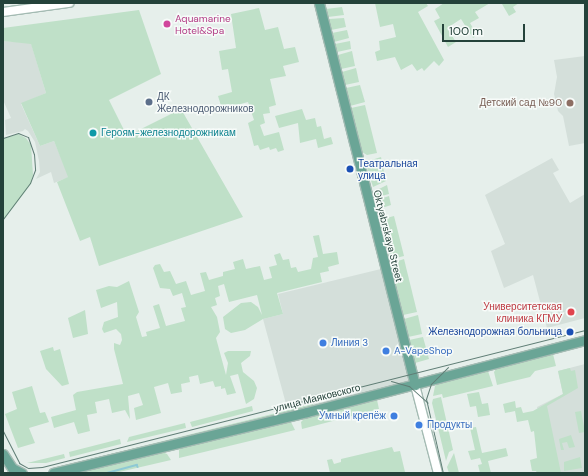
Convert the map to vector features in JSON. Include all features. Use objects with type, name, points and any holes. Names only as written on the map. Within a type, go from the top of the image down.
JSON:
[{"type":"main road","points":[[3,12],[69,3]]},
{"type":"main road","name":"Oktyabrskaya Street","points":[[319,3],[438,473]]},
{"type":"main road","name":"улица Маяковского","points":[[53,473],[415,385],[585,340]]},
{"type":"main road","points":[[3,454],[12,468],[22,473]]},
{"type":"shaded area","points":[[3,41],[31,43],[46,93],[21,104],[40,146],[54,141],[69,177],[54,183],[51,172],[36,179],[40,172],[39,161],[35,142],[28,131],[25,129],[23,131],[6,135],[5,120],[11,118],[3,100]]},
{"type":"shaded area","name":"Детский сад №90","points":[[585,56],[585,143],[569,146],[563,116],[558,111],[554,94],[557,77],[554,60]]},
{"type":"shaded area","points":[[552,158],[559,170],[553,173],[570,203],[585,194],[585,318],[547,328],[533,275],[504,288],[491,251],[505,244],[485,195]]},
{"type":"shaded area","points":[[385,268],[415,385],[289,415],[263,319],[283,314],[278,294]]},
{"type":"shaded area","points":[[585,364],[585,473],[552,473],[537,407],[563,394],[558,371]]},
{"type":"green space","points":[[375,3],[426,3],[428,6],[418,12],[444,60],[439,66],[434,61],[424,71],[422,68],[417,71],[412,64],[401,70],[395,57],[377,61],[375,52],[380,50],[379,41],[396,37],[393,24],[380,27]]},
{"type":"green space","points":[[444,3],[490,3],[475,12],[479,18],[470,23],[477,35],[473,38],[461,19],[447,28],[456,42],[448,47],[434,21],[440,18],[435,9]]},
{"type":"green space","points":[[519,3],[513,7],[516,12],[509,16],[502,4]]},
{"type":"green space","points":[[342,7],[344,15],[328,17],[326,9]]},
{"type":"green space","points":[[259,8],[265,30],[278,27],[284,49],[295,47],[299,62],[283,66],[286,76],[270,79],[276,105],[269,107],[270,113],[263,114],[265,123],[260,125],[264,136],[279,132],[284,150],[278,152],[276,148],[270,150],[269,147],[260,150],[258,145],[254,146],[248,123],[254,120],[248,102],[222,109],[218,96],[232,92],[228,69],[222,70],[219,51],[236,48],[231,14]]},
{"type":"green space","points":[[139,10],[161,74],[109,100],[127,136],[181,109],[243,217],[99,266],[90,237],[80,241],[57,182],[68,177],[54,141],[40,146],[21,103],[46,93],[31,44],[3,41],[3,28]]},
{"type":"green space","points":[[344,18],[346,27],[331,30],[329,19]]},
{"type":"green space","points":[[347,30],[349,38],[334,42],[332,33]]},
{"type":"green space","points":[[350,41],[351,49],[337,52],[335,44]]},
{"type":"green space","points":[[352,51],[355,66],[341,69],[338,55]]},
{"type":"green space","points":[[356,68],[359,82],[345,85],[342,72]]},
{"type":"green space","points":[[360,85],[365,102],[350,106],[346,88]]},
{"type":"green space","points":[[365,105],[377,153],[367,155],[362,152],[351,108]]},
{"type":"green space","points":[[302,109],[306,120],[315,118],[317,127],[321,126],[324,139],[331,137],[333,144],[318,148],[316,139],[300,143],[298,123],[279,128],[275,116]]},
{"type":"green space","points":[[18,134],[26,138],[31,145],[33,175],[31,184],[3,221],[3,139]]},
{"type":"green space","points":[[381,157],[386,181],[373,187],[365,162]]},
{"type":"green space","points":[[387,185],[389,194],[374,198],[375,191]]},
{"type":"green space","points":[[389,196],[391,205],[376,210],[374,201]]},
{"type":"green space","points":[[394,216],[404,256],[396,258],[387,253],[379,220]]},
{"type":"green space","points":[[319,235],[323,254],[337,252],[339,264],[328,267],[329,271],[320,273],[322,282],[277,293],[283,314],[263,319],[245,330],[231,333],[225,329],[223,317],[241,303],[251,302],[258,307],[262,315],[257,295],[229,302],[224,284],[218,286],[220,296],[215,298],[217,305],[211,307],[217,317],[220,332],[216,338],[226,375],[228,363],[224,353],[228,351],[251,351],[250,356],[241,363],[243,372],[254,381],[257,388],[254,399],[246,404],[238,374],[230,376],[236,393],[227,395],[225,388],[221,389],[221,386],[215,387],[213,381],[200,384],[198,375],[189,377],[190,382],[181,384],[182,392],[171,394],[168,383],[154,387],[161,413],[136,420],[134,408],[143,405],[139,393],[128,396],[130,419],[125,410],[112,413],[109,399],[95,402],[97,413],[87,415],[90,431],[78,434],[74,422],[54,428],[51,417],[76,410],[73,395],[77,392],[123,384],[114,349],[114,343],[120,345],[122,340],[121,334],[116,329],[104,333],[102,329],[104,322],[118,317],[117,302],[101,308],[96,290],[109,286],[117,287],[129,281],[139,312],[136,317],[142,337],[147,336],[146,332],[160,328],[153,306],[159,304],[166,326],[185,321],[181,308],[186,307],[182,293],[173,296],[170,289],[160,288],[153,268],[155,265],[160,264],[164,272],[170,271],[176,284],[186,281],[191,295],[205,291],[200,273],[206,272],[209,280],[223,276],[223,272],[235,269],[233,262],[243,259],[246,269],[260,266],[264,280],[272,278],[269,267],[277,265],[274,255],[280,253],[283,260],[289,259],[291,268],[296,267],[298,272],[311,269],[313,258],[318,257],[313,236]]},
{"type":"green space","points":[[404,259],[417,312],[403,315],[391,267],[395,262]]},
{"type":"green space","points":[[85,310],[88,334],[73,338],[68,318]]},
{"type":"green space","points":[[418,315],[422,334],[408,337],[404,319]]},
{"type":"green space","points":[[423,337],[429,359],[415,363],[409,340]]},
{"type":"green space","points":[[53,347],[54,351],[60,349],[69,384],[62,386],[46,369],[40,351]]},
{"type":"green space","points":[[553,354],[556,366],[535,371],[530,377],[497,385],[494,372],[496,369]]},
{"type":"green space","points":[[570,368],[571,371],[575,370],[578,388],[547,406],[561,473],[537,473],[536,471],[532,471],[530,460],[537,458],[534,431],[531,432],[528,420],[517,422],[515,411],[505,413],[503,404],[515,401],[516,408],[521,407],[523,413],[533,411],[563,394],[558,371]]},
{"type":"green space","points":[[488,371],[493,386],[443,398],[442,394],[433,396],[435,386],[439,383]]},
{"type":"green space","points":[[32,386],[40,413],[45,412],[49,422],[29,428],[35,443],[18,448],[5,414],[17,409],[12,392]]},
{"type":"green space","points":[[479,392],[482,404],[488,403],[490,415],[478,417],[476,406],[470,407],[467,394]]},
{"type":"green space","points":[[441,397],[453,450],[449,452],[446,461],[432,403],[433,399]]},
{"type":"green space","points":[[377,400],[379,409],[302,429],[301,422],[306,417]]},
{"type":"green space","points":[[313,404],[313,407],[75,466],[74,463]]},
{"type":"green space","points":[[252,406],[253,411],[192,427],[190,422]]},
{"type":"green space","points":[[581,411],[585,432],[579,433],[575,412]]},
{"type":"green space","points":[[286,421],[291,422],[295,430],[179,458],[179,450],[182,447]]},
{"type":"green space","points":[[185,423],[186,428],[127,442],[129,437]]},
{"type":"green space","points":[[476,427],[482,453],[506,448],[508,456],[488,461],[491,473],[480,473],[478,465],[482,464],[480,458],[471,460],[468,451],[475,450],[470,428]]},
{"type":"green space","points":[[571,435],[575,447],[569,448],[567,442],[562,443],[564,450],[561,450],[559,439]]},
{"type":"green space","points":[[120,439],[121,444],[70,457],[69,452]]},
{"type":"green space","points":[[392,447],[394,452],[400,451],[405,472],[330,473],[327,460],[332,459],[334,464],[341,462],[341,459]]},
{"type":"green space","points":[[162,452],[167,454],[171,460],[115,473],[77,473]]},
{"type":"green space","points":[[454,453],[459,473],[449,473],[447,467]]},
{"type":"green space","points":[[64,454],[65,458],[46,463],[27,463]]},
{"type":"green space","points":[[580,457],[582,468],[564,471],[564,462]]},
{"type":"waterway","points":[[107,473],[137,465],[138,467]]},
{"type":"tram line","points":[[3,138],[18,133],[28,137],[34,154],[35,170],[30,183],[3,219]]},
{"type":"tram line","points":[[3,431],[19,463],[28,468],[42,467],[585,330]]},
{"type":"tram line","points":[[443,473],[426,399],[431,384],[448,367]]},
{"type":"tram line","points":[[391,381],[409,386],[428,403]]},
{"type":"place","name":"Aquamarine Hotel&Spa","points":[[167,24]]},
{"type":"place","name":"ДК Железнодорожников","points":[[149,102]]},
{"type":"place","name":"Детский сад №90","points":[[570,103]]},
{"type":"place","name":"Героям-железнодорожникам","points":[[93,133]]},
{"type":"place","name":"Театральная улица","points":[[350,169]]},
{"type":"place","name":"Университетская клиника КГМУ","points":[[571,312]]},
{"type":"place","name":"Железнодорожная больница","points":[[570,332]]},
{"type":"place","name":"Линия 3","points":[[323,343]]},
{"type":"place","name":"A-VapeShop","points":[[386,351]]},
{"type":"place","name":"Умный крепёж","points":[[394,416]]},
{"type":"place","name":"Продукты","points":[[419,425]]}]
